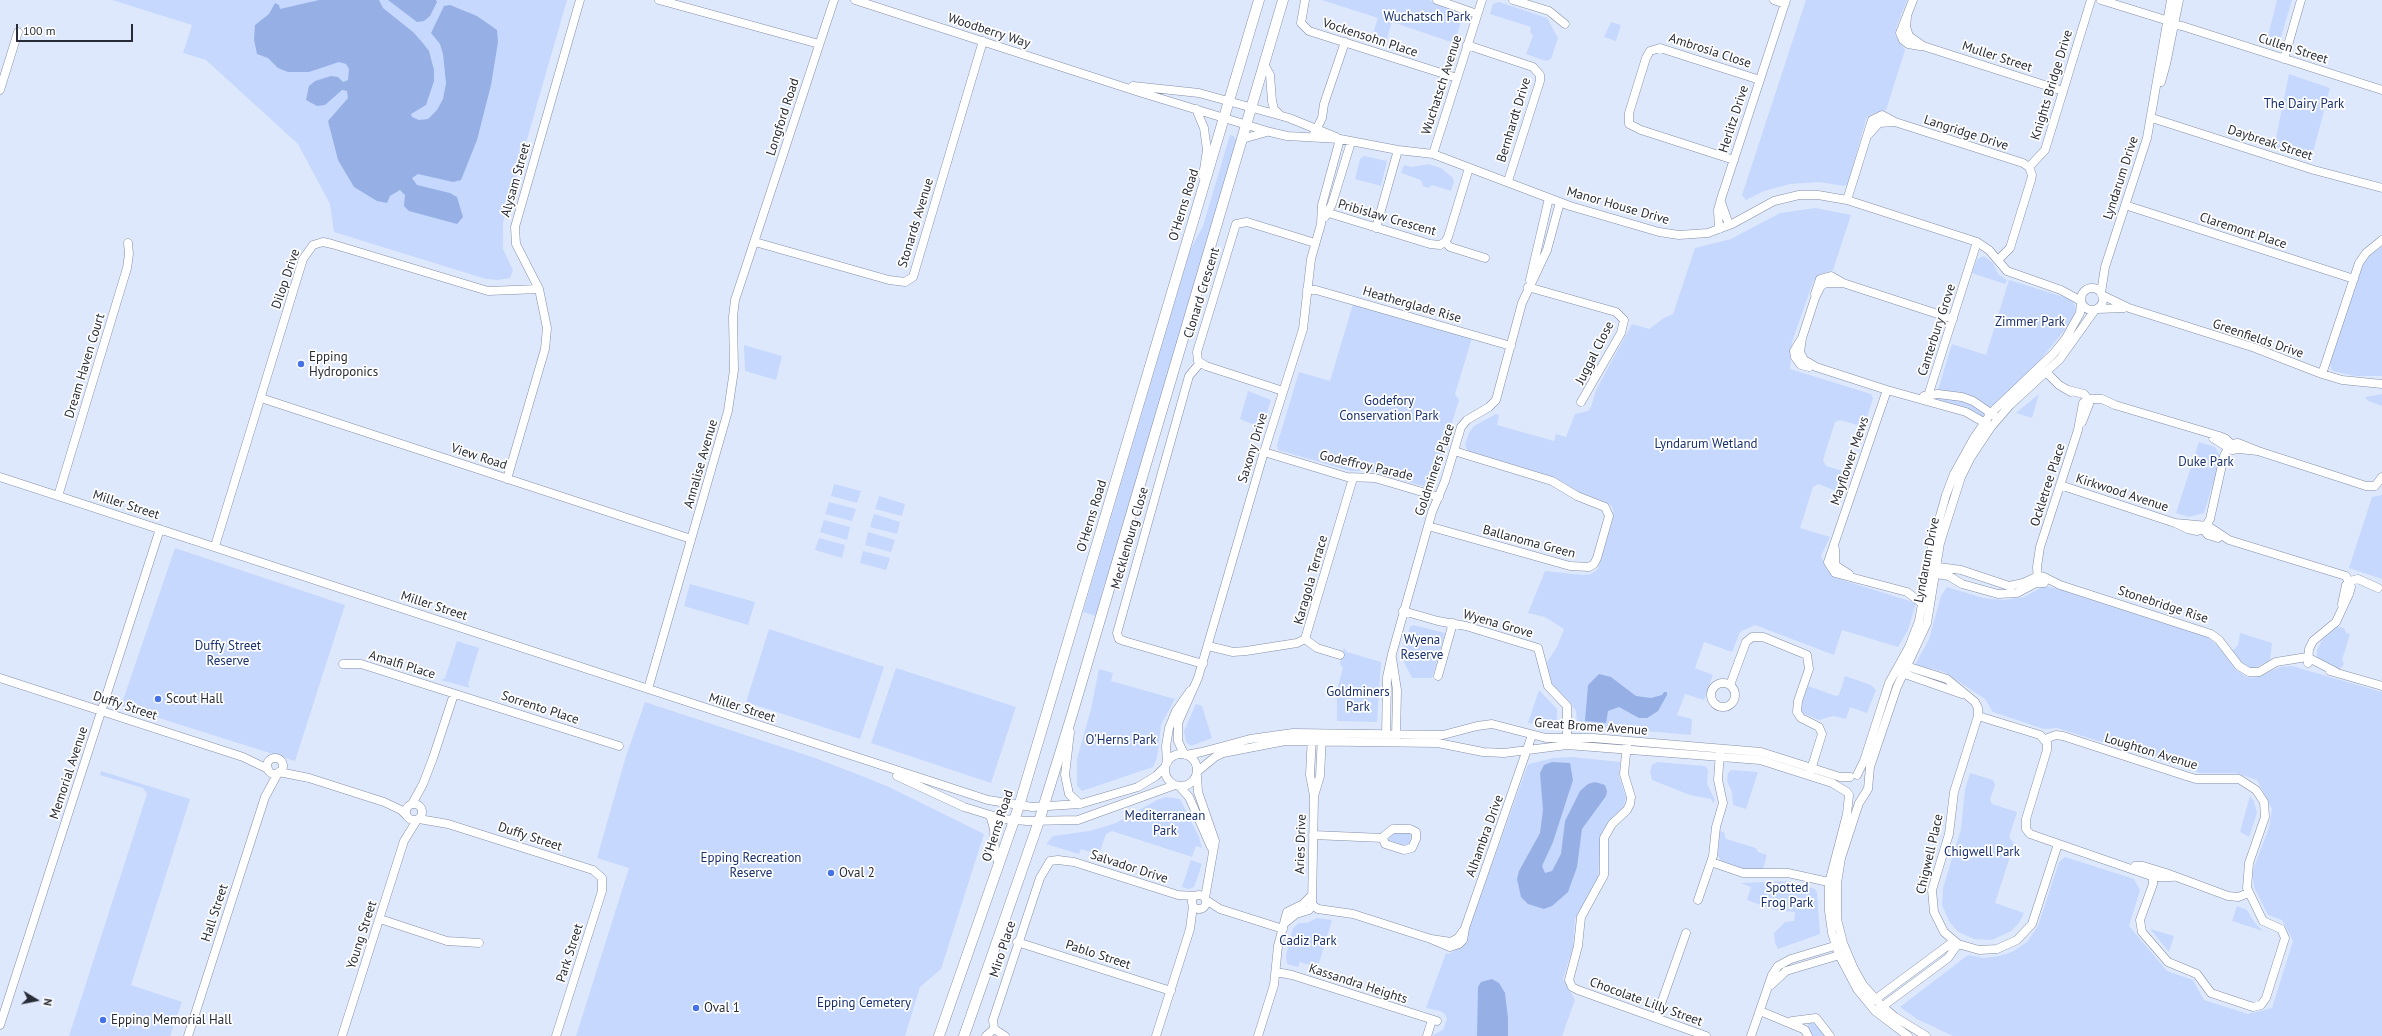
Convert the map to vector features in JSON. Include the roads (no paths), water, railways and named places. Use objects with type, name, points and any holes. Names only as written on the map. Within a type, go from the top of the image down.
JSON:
[{"type":"main road","name":"O'Herns Road","points":[[939,1036],[1015,820],[1259,0]]},
{"type":"main road","points":[[964,1036],[1044,806],[1283,0]]},
{"type":"street","name":"Alysam Street","points":[[507,479],[545,349],[546,318],[539,289],[516,244],[515,227],[580,0]]},
{"type":"street","points":[[659,0],[819,44]]},
{"type":"street","name":"Longford Road","points":[[755,242],[834,0]]},
{"type":"street","name":"Woodberry Way","points":[[854,0],[1116,84],[1196,109],[1224,116]]},
{"type":"street","name":"Vockensohn Place","points":[[1305,0],[1301,20],[1303,26],[1309,31],[1457,78]]},
{"type":"street","points":[[1436,0],[1478,14]]},
{"type":"street","name":"Wuchatsch Avenue","points":[[1433,154],[1482,0]]},
{"type":"street","points":[[1513,0],[1548,11],[1565,24]]},
{"type":"street","points":[[1774,0],[1786,2]]},
{"type":"street","name":"Muller Street","points":[[1913,0],[1907,17],[1906,27],[1909,36],[1923,46],[2063,90]]},
{"type":"street","name":"Knights Bridge Drive","points":[[2029,167],[2045,150],[2091,0]]},
{"type":"street","points":[[2101,0],[2171,23]]},
{"type":"street","name":"Lyndarum Drive","points":[[2102,294],[2106,267],[2145,147],[2156,96],[2166,64],[2171,23],[2171,0]]},
{"type":"street","name":"Lyndarum Drive","points":[[2171,23],[2179,0]]},
{"type":"street","points":[[2284,59],[2300,0]]},
{"type":"street","name":"Herlitz Drive","points":[[1719,229],[1718,210],[1721,199],[1786,2]]},
{"type":"street","name":"Cullen Street","points":[[2171,23],[2382,90]]},
{"type":"street","points":[[0,90],[18,32]]},
{"type":"street","name":"Stonards Avenue","points":[[755,242],[889,280],[905,282],[913,277],[983,41]]},
{"type":"street","points":[[1311,137],[1345,42]]},
{"type":"street","name":"Bernhardt Drive","points":[[1467,46],[1533,67],[1540,75],[1540,81],[1508,181]]},
{"type":"street","name":"Ambrosia Close","points":[[1734,160],[1632,126],[1628,116],[1641,75],[1649,53],[1653,49],[1660,48],[1760,80]]},
{"type":"street","points":[[1264,64],[1270,75],[1274,109],[1280,115]]},
{"type":"street","name":"Woodberry Way","points":[[1116,84],[1177,89],[1199,93],[1228,102]]},
{"type":"street","name":"Manor House Drive","points":[[1228,102],[1280,115],[1351,142],[1433,154],[1508,181],[1560,202],[1669,234],[1699,234],[1729,226],[1763,206],[1789,197],[1818,195],[1847,200],[1980,244],[2011,273],[2061,290],[2081,302]]},
{"type":"street","points":[[1196,109],[1204,128],[1207,150],[1198,202]]},
{"type":"street","name":"Langridge Drive","points":[[1847,200],[1868,137],[1872,120],[1882,115],[1895,122],[2023,163],[2029,167]]},
{"type":"street","name":"Manor House Drive","points":[[1224,116],[1270,132],[1340,139]]},
{"type":"street","name":"Daybreak Street","points":[[2152,118],[2314,170],[2382,188]]},
{"type":"street","points":[[1242,139],[1270,132]]},
{"type":"street","name":"Saxony Drive","points":[[1185,754],[1178,741],[1177,729],[1203,664],[1264,452],[1303,330],[1307,290],[1315,243],[1324,212],[1340,139]]},
{"type":"street","name":"Saxony Drive","points":[[1324,212],[1332,204],[1351,142]]},
{"type":"street","points":[[1376,228],[1398,150]]},
{"type":"street","points":[[1996,258],[2007,253],[2012,241],[2031,180],[2032,175],[2029,167]]},
{"type":"street","name":"Pribislaw Crescent","points":[[1445,242],[1469,168]]},
{"type":"street","name":"Goldminers Place","points":[[1386,738],[1387,677],[1403,611],[1428,526],[1464,423],[1489,407],[1496,400],[1510,346],[1528,287],[1534,253],[1549,198]]},
{"type":"street","points":[[1721,199],[1722,209],[1729,226]]},
{"type":"street","name":"Goldminers Place","points":[[1528,287],[1547,250],[1560,202]]},
{"type":"street","name":"Claremont Place","points":[[2125,205],[2354,279]]},
{"type":"street","name":"Pribislaw Crescent","points":[[1324,212],[1434,245],[1445,242]]},
{"type":"street","name":"Clonard Crescent","points":[[1200,363],[1197,358],[1198,348],[1236,224],[1247,222],[1315,243]]},
{"type":"street","points":[[2322,374],[2362,257],[2382,240]]},
{"type":"street","name":"Annalise Avenue","points":[[648,689],[728,411],[734,370],[733,317],[736,300],[755,242]]},
{"type":"street","name":"Pribislaw Crescent","points":[[1445,242],[1450,247],[1485,258]]},
{"type":"street","name":"Dream Haven Court","points":[[58,496],[127,268],[129,254],[128,243]]},
{"type":"street","name":"Dilop Drive","points":[[215,546],[303,259],[309,248],[319,243],[332,244],[488,291],[539,289]]},
{"type":"street","name":"Canterbury Grove","points":[[1928,397],[1970,267],[1980,244]]},
{"type":"street","name":"Lyndarum Drive","points":[[2088,289],[2106,267]]},
{"type":"street","points":[[1953,319],[1843,283],[1831,276],[1823,277],[1817,283],[1815,298],[1802,338],[1794,351],[1795,357],[1801,365],[1816,367],[1887,390],[1918,398],[1950,395],[1962,397],[1998,418]]},
{"type":"street","name":"Juggal Close","points":[[1528,287],[1616,312],[1624,320],[1621,334],[1591,388],[1581,402]]},
{"type":"street","points":[[2088,289],[2096,289],[2102,294],[2102,302],[2096,309],[2088,309],[2081,302],[2082,294],[2088,289]]},
{"type":"street","name":"Manor House Drive","points":[[2061,290],[2088,289]]},
{"type":"street","name":"Heatherglade Rise","points":[[1307,290],[1316,290],[1510,346]]},
{"type":"street","name":"Greenfields Drive","points":[[2102,294],[2128,308],[2254,348],[2322,374],[2342,380],[2382,384]]},
{"type":"street","name":"Lyndarum Drive","points":[[1923,622],[1926,588],[1946,520],[1958,484],[1988,424],[1991,413],[2054,353],[2076,322],[2081,302]]},
{"type":"street","name":"Greenfields Drive","points":[[2096,309],[2128,308]]},
{"type":"street","name":"Lyndarum Drive","points":[[1988,424],[1998,418],[2046,372],[2072,343],[2096,309]]},
{"type":"street","points":[[1200,363],[1283,392]]},
{"type":"street","name":"Mecklenburg Close","points":[[1200,363],[1189,376],[1117,633],[1119,639],[1124,641],[1203,664]]},
{"type":"street","points":[[2046,372],[2068,390],[2087,402],[2115,405],[2205,434],[2229,448],[2258,451],[2366,486],[2375,486],[2382,478]]},
{"type":"street","name":"Mayflower Mews","points":[[1887,390],[1836,540],[1828,558],[1829,565],[1835,573],[1854,576],[1907,592],[1924,604]]},
{"type":"street","points":[[1928,397],[1966,412],[1988,424]]},
{"type":"street","name":"View Road","points":[[261,398],[691,539]]},
{"type":"street","name":"Ockletree Place","points":[[2036,579],[2032,568],[2087,402]]},
{"type":"street","points":[[2204,526],[2229,448]]},
{"type":"street","name":"Ballanoma Green","points":[[1428,526],[1570,566],[1589,567],[1594,564],[1597,558],[1609,516],[1605,508],[1583,499],[1552,481],[1454,451]]},
{"type":"street","name":"Godeffroy Parade","points":[[1264,452],[1354,478],[1375,478],[1439,497]]},
{"type":"street","name":"Miller Street","points":[[0,477],[215,546],[974,796],[1019,806],[1044,806]]},
{"type":"street","name":"Karagola Terrace","points":[[1208,646],[1233,652],[1297,643],[1305,639],[1354,478]]},
{"type":"street","name":"Kirkwood Avenue","points":[[2060,485],[2197,531],[2204,526],[2229,540],[2323,570],[2349,584]]},
{"type":"street","name":"Memorial Avenue","points":[[0,1025],[160,529]]},
{"type":"street","points":[[1932,570],[1961,570],[2009,586],[2036,579]]},
{"type":"street","points":[[1932,570],[1949,576],[1962,584],[1998,594],[2017,593],[2036,579]]},
{"type":"street","name":"Lyndarum Drive","points":[[1854,776],[1864,761],[1889,683],[1901,668],[1918,636],[1923,622],[1932,570]]},
{"type":"street","name":"Stonebridge Rise","points":[[2036,579],[2060,585],[2211,634],[2219,640],[2239,666],[2249,672],[2259,672],[2276,662],[2310,659],[2322,670],[2336,672],[2382,686]]},
{"type":"street","points":[[2310,659],[2313,641],[2318,635],[2336,622],[2349,584],[2358,579],[2380,588]]},
{"type":"street","name":"Mayflower Mews","points":[[1907,592],[1926,588]]},
{"type":"street","name":"Wyena Grove","points":[[1403,611],[1453,623],[1538,648],[1548,686],[1567,706],[1567,741]]},
{"type":"street","points":[[1438,676],[1453,623]]},
{"type":"street","points":[[1730,685],[1746,642],[1752,637],[1763,637],[1807,655],[1809,669],[1797,709],[1798,716],[1817,724],[1821,730],[1821,739],[1810,772]]},
{"type":"street","points":[[1305,639],[1316,648],[1340,655]]},
{"type":"street","name":"Goldminers Place","points":[[1392,654],[1397,690],[1396,738]]},
{"type":"street","name":"Amalfi Place","points":[[343,664],[362,664],[454,694]]},
{"type":"street","points":[[1901,668],[1967,695],[1976,705],[1978,716],[2040,735],[2046,741],[2025,825],[2027,832],[2033,836],[2129,867],[2143,866],[2152,874],[2166,873],[2172,877],[2221,892],[2228,896],[2238,897],[2248,890],[2263,921],[2281,929],[2285,938],[2266,998],[2262,1005],[2256,1007],[2214,995],[2208,991],[2197,974],[2171,964],[2165,960],[2139,926],[2152,874]]},
{"type":"street","name":"Lyndarum Drive","points":[[1868,782],[1870,767],[1901,668]]},
{"type":"street","name":"Duffy Street","points":[[0,678],[244,757],[268,770]]},
{"type":"street","name":"Saxony Drive","points":[[1166,765],[1167,736],[1172,719],[1198,678]]},
{"type":"street","points":[[407,816],[406,810],[423,784],[454,694]]},
{"type":"street","name":"Sorrento Place","points":[[454,694],[619,746]]},
{"type":"street","name":"Chigwell Place","points":[[1956,942],[1937,921],[1932,904],[1932,890],[1949,834],[1956,784],[1978,716]]},
{"type":"street","points":[[1071,718],[1065,775],[1069,794],[1080,804]]},
{"type":"street","name":"Great Brome Avenue","points":[[1185,754],[1271,735],[1396,738],[1443,735],[1477,726],[1492,724],[1508,727],[1532,736],[1567,741],[1720,753],[1761,752],[1838,785],[1848,794]]},
{"type":"street","name":"Great Brome Avenue","points":[[1197,774],[1215,756],[1223,753],[1312,736]]},
{"type":"street","name":"Aries Drive","points":[[1310,903],[1312,893],[1314,835],[1314,796],[1310,775],[1312,736]]},
{"type":"street","name":"Aries Drive","points":[[1314,796],[1320,776],[1322,736]]},
{"type":"street","name":"Alhambra Drive","points":[[1310,903],[1325,910],[1353,914],[1431,939],[1451,942],[1458,938],[1465,928],[1532,736]]},
{"type":"street","name":"Great Brome Avenue","points":[[1396,738],[1449,744],[1494,753],[1526,752],[1567,741]]},
{"type":"street","name":"Loughton Avenue","points":[[2046,741],[2069,739],[2186,776],[2239,780],[2251,785],[2261,796],[2265,810],[2263,825],[2249,863],[2248,890]]},
{"type":"street","name":"Chocolate Lilly Street","points":[[1627,745],[1624,774],[1631,798],[1630,804],[1628,810],[1612,824],[1604,838],[1604,875],[1581,917],[1578,946],[1569,980],[1572,987],[1578,990],[1706,1036]]},
{"type":"street","points":[[1698,900],[1711,862],[1716,827],[1723,803],[1718,780],[1720,753]]},
{"type":"street","points":[[1044,806],[1080,804],[1138,787],[1156,776],[1174,756],[1185,754],[1195,761],[1198,792],[1212,828],[1214,841],[1213,858],[1201,897],[1192,901],[1197,907]]},
{"type":"street","name":"Duffy Street","points":[[244,757],[272,759]]},
{"type":"street","points":[[309,778],[278,759],[272,759],[268,762],[268,770],[273,773],[309,778],[384,802],[401,810],[411,820],[418,820],[422,809],[423,784]]},
{"type":"street","name":"Miller Street","points":[[861,760],[947,800],[990,815],[1015,820],[1039,821]]},
{"type":"street","points":[[278,773],[282,766],[281,762]]},
{"type":"street","points":[[1166,765],[1167,778],[1189,797],[1200,817],[1211,846],[1213,858]]},
{"type":"street","name":"Hall Street","points":[[265,797],[268,770]]},
{"type":"street","name":"Great Brome Avenue","points":[[1810,772],[1840,777],[1854,776]]},
{"type":"street","name":"Hall Street","points":[[188,1036],[265,797],[278,773]]},
{"type":"street","points":[[1039,821],[1067,821],[1090,816],[1154,791],[1190,784],[1197,774]]},
{"type":"street","points":[[1833,883],[1859,803],[1868,789],[1868,782],[1863,777],[1854,776],[1845,786],[1848,794],[1847,814],[1833,883],[1829,910],[1839,944],[1854,984],[1908,1036]]},
{"type":"street","points":[[1848,794],[1857,798],[1864,795]]},
{"type":"street","points":[[384,802],[417,804],[422,809]]},
{"type":"street","name":"Duffy Street","points":[[422,809],[448,824]]},
{"type":"street","points":[[990,815],[994,829],[995,852],[1000,865]]},
{"type":"street","name":"Young Street","points":[[342,1036],[404,841],[407,816]]},
{"type":"street","name":"Duffy Street","points":[[418,820],[448,824],[593,870],[602,878]]},
{"type":"street","name":"Young Street","points":[[404,841],[418,820]]},
{"type":"street","points":[[1314,835],[1384,838]]},
{"type":"street","points":[[1956,942],[1979,950],[1997,950],[2008,946],[2025,933],[2035,916],[2058,844]]},
{"type":"street","name":"Salvador Drive","points":[[1054,857],[1178,895],[1201,897],[1220,909]]},
{"type":"street","name":"Miro Place","points":[[994,1029],[993,1020],[1040,878],[1054,857]]},
{"type":"street","points":[[1711,862],[1743,872],[1788,873],[1833,883]]},
{"type":"street","name":"Park Street","points":[[556,1036],[602,891],[602,878]]},
{"type":"street","name":"Salvador Drive","points":[[1178,895],[1197,907],[1220,909],[1284,926]]},
{"type":"street","points":[[1197,907],[1206,904],[1201,897]]},
{"type":"street","points":[[1258,1036],[1276,972],[1278,946],[1286,914],[1290,909],[1310,903]]},
{"type":"street","points":[[1156,1036],[1197,907]]},
{"type":"street","points":[[380,919],[447,940],[479,942]]},
{"type":"street","points":[[1656,1018],[1686,933]]},
{"type":"street","name":"Pablo Street","points":[[1018,942],[1171,991]]},
{"type":"street","points":[[1872,1002],[1956,942]]},
{"type":"street","points":[[1879,1009],[1948,958],[1956,942]]},
{"type":"street","points":[[1751,1036],[1772,975],[1784,962],[1839,944]]},
{"type":"street","points":[[1767,988],[1786,971],[1843,954]]},
{"type":"street","name":"Kassandra Heights","points":[[1276,972],[1292,975],[1435,1020],[1427,1036]]},
{"type":"street","points":[[1879,1009],[1926,1036]]},
{"type":"street","points":[[1760,1011],[1785,1020],[1798,1022],[1812,1018],[1818,1020],[1830,1036]]},
{"type":"street","points":[[1807,1034],[1807,1024],[1812,1018]]},
{"type":"street","points":[[1785,1020],[1807,1034]]},
{"type":"street","points":[[986,1036],[994,1029],[1004,1036]]},
{"type":"place","name":"Epping Hydroponics","points":[[301,364]]},
{"type":"place","name":"Scout Hall","points":[[158,699]]},
{"type":"place","name":"Oval 2","points":[[831,873]]},
{"type":"place","name":"Oval 1","points":[[696,1008]]},
{"type":"place","name":"Epping Memorial Hall","points":[[103,1020]]},
{"type":"park label","name":"Wuchatsch Park","points":[[1427,17]]},
{"type":"park label","name":"The Dairy Park","points":[[2304,104]]},
{"type":"park label","name":"Zimmer Park","points":[[2030,322]]},
{"type":"park label","name":"Godefory Conservation Park","points":[[1389,408]]},
{"type":"park label","name":"Lyndarum Wetland","points":[[1706,444]]},
{"type":"park label","name":"Duke Park","points":[[2206,462]]},
{"type":"park label","name":"Wyena Reserve","points":[[1422,648]]},
{"type":"park label","name":"Duffy Street Reserve","points":[[228,654]]},
{"type":"park label","name":"Goldminers Park","points":[[1358,700]]},
{"type":"park label","name":"O'Herns Park","points":[[1121,740]]},
{"type":"park label","name":"Mediterranean Park","points":[[1165,824]]},
{"type":"park label","name":"Chigwell Park","points":[[1982,852]]},
{"type":"park label","name":"Epping Recreation Reserve","points":[[751,866]]},
{"type":"park label","name":"Spotted Frog Park","points":[[1787,896]]},
{"type":"park label","name":"Cadiz Park","points":[[1308,941]]},
{"type":"park label","name":"Epping Cemetery","points":[[864,1003]]}]
